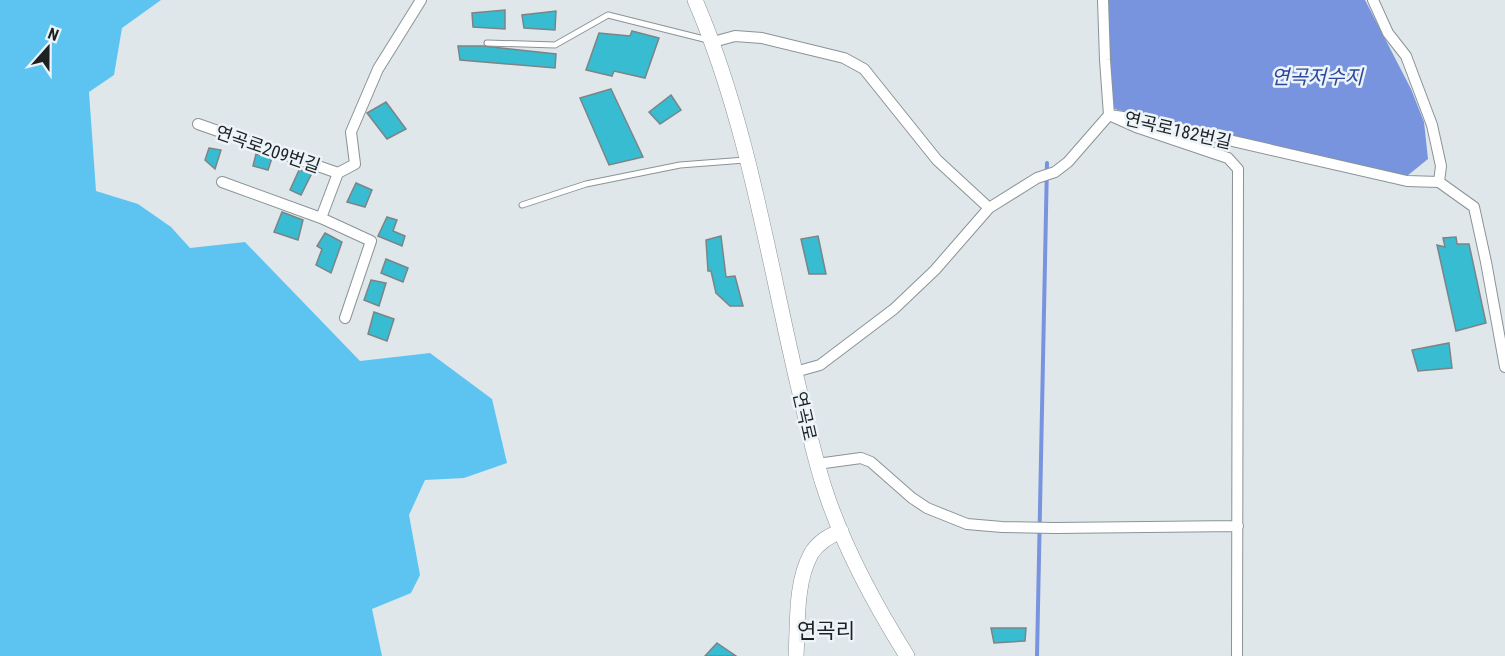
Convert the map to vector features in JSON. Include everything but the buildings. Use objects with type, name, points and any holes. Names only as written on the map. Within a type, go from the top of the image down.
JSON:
[{"type":"street","name":"연곡로209번길","points":[[321,218],[338,173],[355,164],[351,132],[378,69],[421,0]]},
{"type":"street","name":"연곡로","points":[[695,0],[713,42],[747,160],[818,464],[841,531],[892,633],[908,656]]},
{"type":"street","points":[[1103,0],[1109,115],[1136,127],[1228,158],[1238,169],[1237,656]]},
{"type":"street","points":[[1373,0],[1388,33],[1406,56],[1432,125],[1441,166],[1439,182],[1474,207],[1505,367]]},
{"type":"street","points":[[713,42],[735,36],[762,38],[844,58],[864,69],[937,160],[989,208]]},
{"type":"street","name":"연곡로182번길","points":[[795,372],[820,365],[894,309],[935,270],[989,208],[1037,178],[1055,172],[1068,162],[1109,115],[1137,119],[1407,181],[1439,182]]},
{"type":"street","name":"연곡로209번길","points":[[198,124],[338,173]]},
{"type":"street","points":[[222,182],[321,218],[371,241],[345,318]]},
{"type":"street","points":[[818,464],[861,458],[871,462],[927,508],[967,524],[1035,528],[1238,526]]},
{"type":"street","points":[[796,656],[799,602],[804,571],[812,553],[820,543],[841,531]]},
{"type":"lane","points":[[487,43],[555,45],[608,15],[713,42]]},
{"type":"lane","points":[[522,205],[586,184],[680,165],[747,160]]},
{"type":"shaded area","points":[[0,0],[161,0],[122,28],[114,75],[89,92],[96,191],[138,204],[171,227],[190,248],[245,242],[360,361],[430,353],[492,399],[507,463],[464,478],[425,480],[409,515],[420,575],[411,593],[372,609],[382,656],[0,656]]},
{"type":"water","name":"연곡저수지","points":[[1109,0],[1365,0],[1411,89],[1424,122],[1428,159],[1407,176],[1108,106]]},
{"type":"waterway","points":[[1037,656],[1047,163]]},
{"type":"district","name":"연곡리","points":[[826,631]]}]
